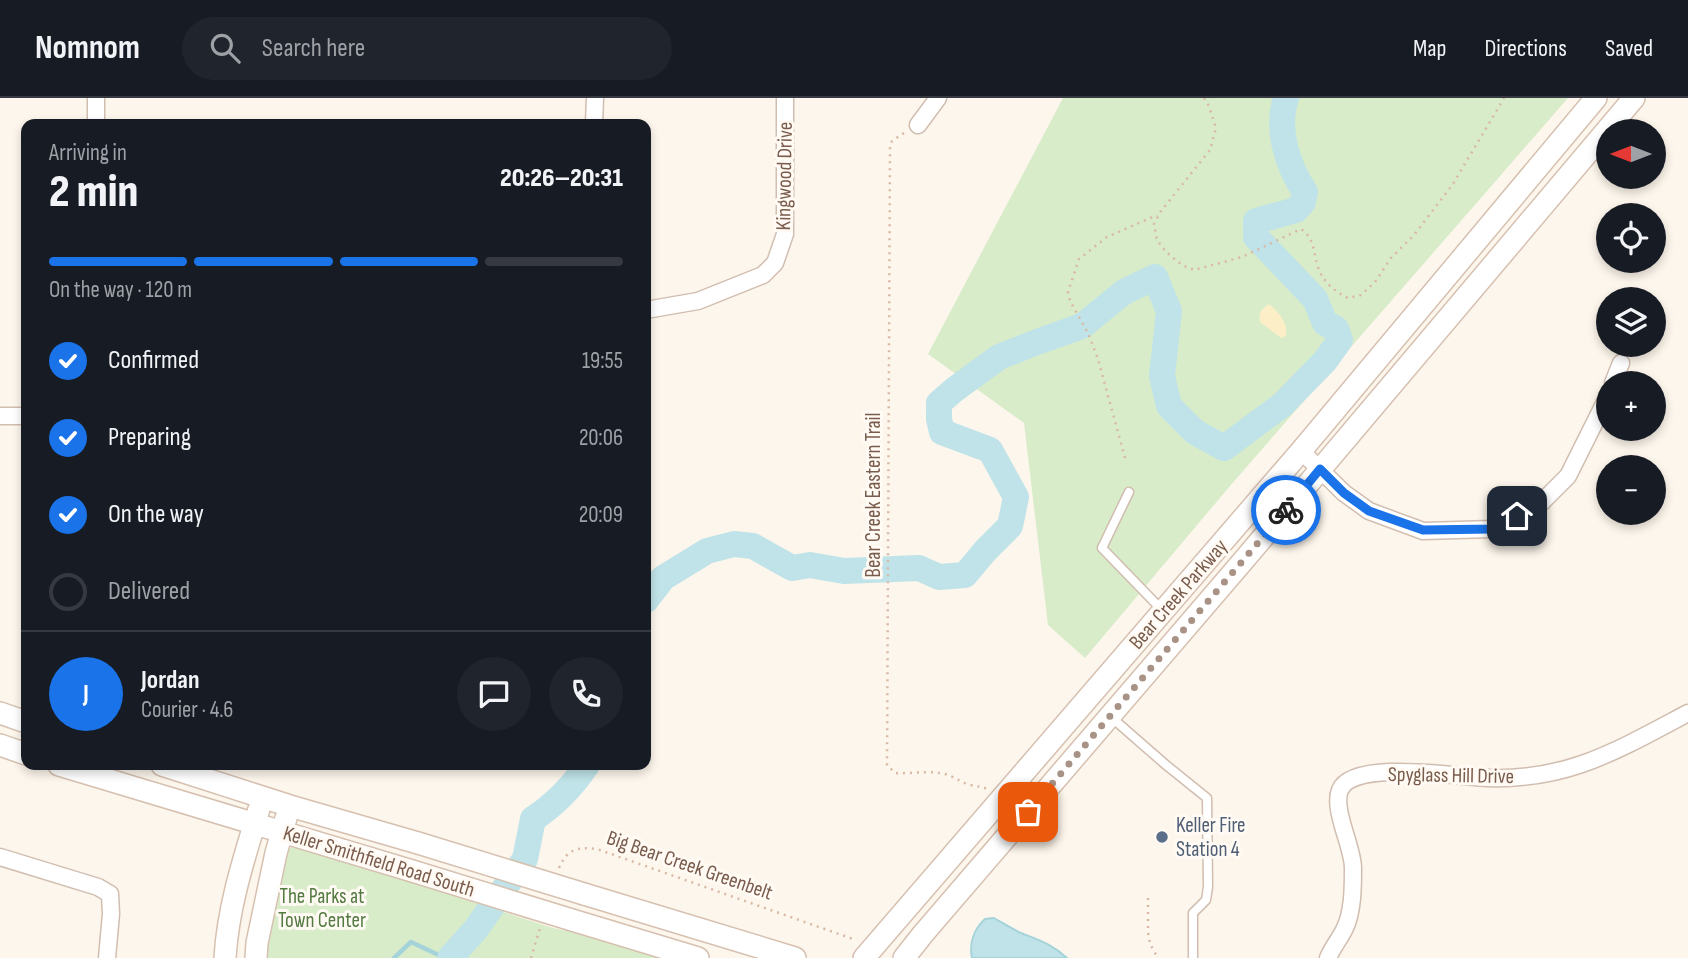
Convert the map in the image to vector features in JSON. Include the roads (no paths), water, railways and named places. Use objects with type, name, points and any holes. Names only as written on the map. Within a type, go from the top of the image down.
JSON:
[{"type":"main road","name":"Bear Creek Parkway","points":[[861,949],[988,815],[1301,451],[1596,98]]},
{"type":"main road","name":"Bear Creek Parkway","points":[[904,958],[1634,98]]},
{"type":"main road","points":[[1163,611],[1184,630]]},
{"type":"main road","points":[[1088,698],[1111,716]]},
{"type":"main road","points":[[0,713],[21,720]]},
{"type":"main road","points":[[0,745],[21,752]]},
{"type":"main road","name":"Keller Smithfield Road South","points":[[79,770],[698,958]]},
{"type":"main road","name":"Keller Smithfield Road South","points":[[178,770],[795,958]]},
{"type":"main road","points":[[225,958],[236,886],[263,797]]},
{"type":"main road","points":[[256,958],[275,853],[290,806]]},
{"type":"main road","points":[[988,815],[1010,833]]},
{"type":"street","points":[[96,98],[96,119]]},
{"type":"street","points":[[594,119],[595,98]]},
{"type":"street","name":"Kingwood Drive","points":[[651,309],[698,301],[763,275],[775,262],[785,234],[785,98]]},
{"type":"street","points":[[918,125],[939,98]]},
{"type":"street","points":[[1618,371],[1621,363]]},
{"type":"street","points":[[0,416],[21,416]]},
{"type":"street","points":[[1301,451],[1344,493],[1369,511],[1423,530],[1492,529],[1541,503],[1568,477],[1596,420]]},
{"type":"street","name":"Spyglass Hill Drive","points":[[1328,958],[1346,928],[1352,901],[1354,864],[1342,820],[1339,792],[1347,780],[1359,775],[1398,771],[1487,778],[1513,778],[1549,772],[1582,764],[1688,713]]},
{"type":"street","points":[[0,857],[98,887],[110,894],[107,958]]},
{"type":"lane","points":[[1129,492],[1102,548],[1163,611]]},
{"type":"lane","points":[[1111,716],[1207,798],[1208,887],[1206,900],[1193,913],[1193,958]]},
{"type":"water","points":[[994,918],[1051,946],[1067,958],[972,958],[971,947],[975,932],[985,919]]},
{"type":"waterway","points":[[651,594],[663,578],[707,551],[734,544],[753,546],[792,568],[810,565],[844,571],[919,568],[939,577],[965,575],[1010,526],[1016,497],[990,450],[942,432],[939,403],[999,357],[1082,326],[1124,292],[1155,277],[1169,311],[1162,376],[1169,406],[1195,432],[1224,448],[1282,405],[1325,361],[1340,340],[1336,329],[1325,323],[1315,299],[1256,237],[1256,221],[1296,210],[1303,202],[1305,192],[1288,159],[1283,134],[1286,98]]},
{"type":"waterway","points":[[450,958],[476,929],[525,859],[533,819],[563,795],[583,770]]},
{"type":"waterway","points":[[394,958],[411,942],[445,958]]},
{"type":"place","name":"Keller Fire Station 4","points":[[1162,837]]},
{"type":"park label","name":"The Parks at Town Center","points":[[322,908]]}]
